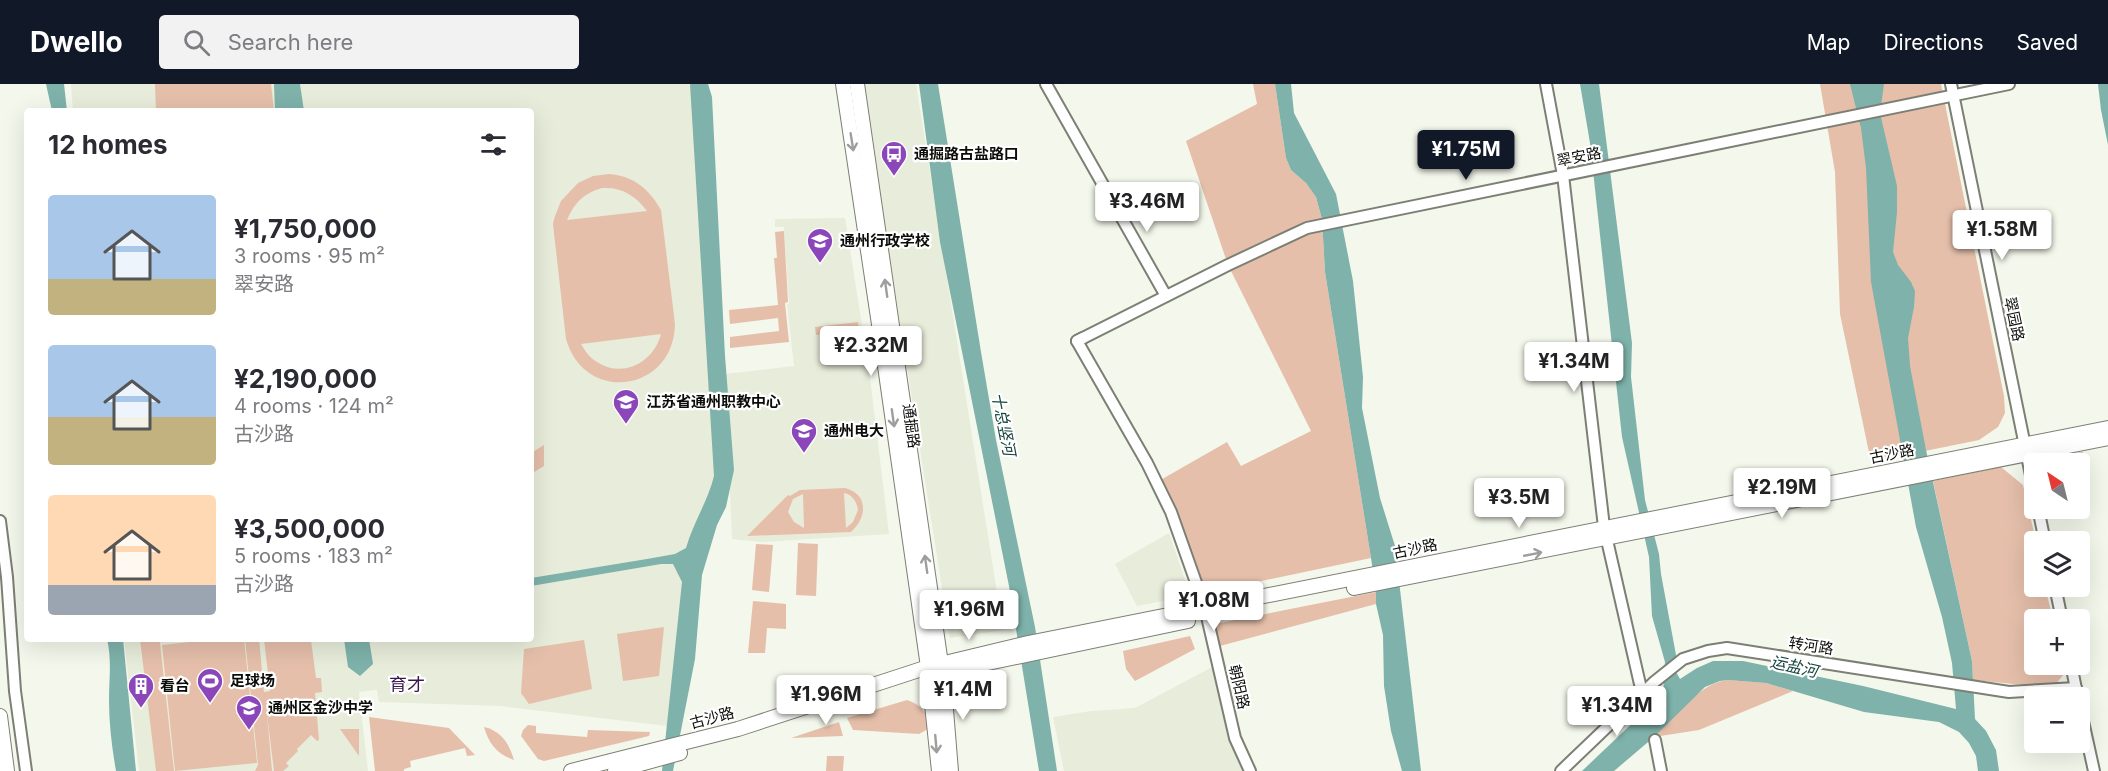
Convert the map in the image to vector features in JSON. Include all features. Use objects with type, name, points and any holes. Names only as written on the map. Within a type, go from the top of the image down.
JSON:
[{"type":"main road","name":"通掘路","points":[[843,84],[935,670]]},
{"type":"main road","name":"通掘路","points":[[857,84],[935,670]]},
{"type":"main road","name":"古沙路","points":[[571,771],[738,729],[935,670],[1006,654],[2026,449],[2108,428]]},
{"type":"main road","name":"古沙路","points":[[2026,449],[2108,438]]},
{"type":"main road","name":"古沙路","points":[[615,771],[748,734],[935,670]]},
{"type":"main road","points":[[935,670],[939,771]]},
{"type":"main road","points":[[935,670],[951,771]]},
{"type":"main road","points":[[0,716],[7,771]]},
{"type":"street","points":[[1046,84],[1166,296]]},
{"type":"street","points":[[1546,84],[1563,175],[1605,533],[1642,693],[1561,771]]},
{"type":"street","name":"翠安路","points":[[1077,341],[1228,264],[1307,228],[1884,110],[1952,89],[2009,84]]},
{"type":"street","name":"翠园路","points":[[1952,89],[2027,453]]},
{"type":"street","name":"朝阳路","points":[[1077,341],[1147,463],[1172,512],[1206,612],[1235,738],[1250,771]]},
{"type":"street","points":[[0,521],[7,577],[15,691],[26,771]]},
{"type":"street","name":"转河路","points":[[1642,693],[1683,659],[1727,648],[1935,682],[2024,692]]},
{"type":"street","points":[[1655,740],[1661,771]]},
{"type":"street","points":[[2090,753],[2094,771]]},
{"type":"shaded area","name":"江苏省通州职教中心","points":[[71,84],[706,84],[721,478],[667,726],[500,706],[379,702],[377,690],[374,690],[359,692],[368,771],[139,771],[124,642],[534,642],[534,108],[73,108]]},
{"type":"shaded area","points":[[155,84],[271,84],[274,108],[156,108]]},
{"type":"shaded area","points":[[862,84],[916,84],[1003,630],[950,638]]},
{"type":"shaded area","points":[[1253,84],[1275,84],[1286,158],[1291,170],[1306,183],[1316,197],[1322,219],[1325,272],[1371,558],[1200,594],[1157,482],[1227,442],[1241,466],[1311,431],[1228,265],[1186,141],[1257,104]]},
{"type":"shaded area","points":[[1820,84],[1941,84],[2004,396],[2005,413],[1998,427],[1979,440],[1871,462],[1840,314],[1835,172]]},
{"type":"shaded area","points":[[618,175],[633,181],[646,190],[661,210],[675,324],[671,347],[660,364],[645,376],[627,382],[609,381],[591,374],[576,360],[566,339],[553,224],[561,201],[578,183],[593,176]],"holes":[[[602,188],[628,193],[647,211],[567,220],[580,200]],[[661,334],[652,353],[645,360],[627,368],[617,369],[597,362],[581,344]]]},
{"type":"shaded area","name":"通州电大","points":[[845,218],[869,369],[889,534],[762,542],[732,539],[725,374],[794,366],[787,304],[789,304],[784,227],[775,227],[775,219]]},
{"type":"shaded area","points":[[784,231],[788,302],[785,303],[789,342],[730,348],[730,337],[779,331],[778,318],[730,324],[729,310],[778,305],[774,258],[777,258],[775,232]]},
{"type":"shaded area","points":[[858,322],[859,330],[816,335],[815,327]]},
{"type":"shaded area","points":[[544,445],[544,466],[534,472],[534,451]]},
{"type":"shaded area","points":[[2001,467],[2023,485],[2024,519],[2031,519],[2034,531],[2024,531],[2024,597],[2048,597],[2050,609],[2024,609],[2024,675],[2063,675],[2056,684],[2035,686],[1973,680],[1972,661],[1933,481]]},
{"type":"shaded area","points":[[845,488],[853,491],[862,501],[860,520],[851,532],[747,536],[788,495],[800,490]],"holes":[[[844,493],[854,499],[858,510],[853,522],[846,528]],[[803,494],[804,527],[804,528],[794,522],[788,512],[793,499]]]},
{"type":"shaded area","points":[[1169,533],[1187,586],[1183,597],[1137,606],[1115,564]]},
{"type":"shaded area","points":[[798,543],[818,544],[816,596],[796,595]]},
{"type":"shaded area","points":[[756,544],[773,545],[769,592],[752,590]]},
{"type":"shaded area","points":[[1376,592],[1376,604],[1220,646],[1215,624]]},
{"type":"shaded area","points":[[753,601],[786,604],[786,629],[767,628],[765,653],[748,653]]},
{"type":"shaded area","points":[[664,627],[659,676],[623,681],[617,634]]},
{"type":"shaded area","points":[[1190,636],[1195,649],[1135,681],[1126,669],[1123,651]]},
{"type":"shaded area","points":[[584,640],[592,689],[529,704],[521,693],[524,649]]},
{"type":"shaded area","points":[[140,642],[160,642],[174,771],[156,771]]},
{"type":"shaded area","name":"足球场","points":[[190,642],[244,642],[257,763],[175,771],[162,645]]},
{"type":"shaded area","points":[[245,642],[259,642],[264,692],[270,691],[264,642],[311,642],[316,678],[321,678],[322,692],[315,693],[319,740],[317,741],[311,735],[286,763],[289,766],[283,771],[274,771],[267,714],[272,771],[255,771],[258,765]]},
{"type":"shaded area","points":[[1218,664],[1250,771],[1064,771],[1053,717],[1091,711],[1135,708]]},
{"type":"shaded area","points":[[1728,680],[1766,683],[1793,691],[1699,730],[1654,737],[1697,694],[1718,682]]},
{"type":"shaded area","points":[[907,700],[923,710],[930,728],[919,734],[853,730],[847,718]]},
{"type":"shaded area","points":[[369,717],[449,728],[475,755],[467,756],[465,748],[410,761],[411,767],[404,771],[375,771]]},
{"type":"shaded area","points":[[839,722],[843,736],[791,738]]},
{"type":"shaded area","points":[[528,725],[536,726],[536,733],[587,737],[588,730],[650,732],[649,736],[544,761],[538,759],[521,736]]},
{"type":"shaded area","points":[[484,727],[495,731],[504,739],[514,760],[494,748]]},
{"type":"shaded area","points":[[340,729],[359,729],[359,756]]},
{"type":"shaded area","points":[[827,756],[844,756],[843,771],[826,771]]},
{"type":"water","points":[[46,84],[64,84],[67,108],[51,108]]},
{"type":"water","points":[[274,84],[300,84],[304,108],[275,108]]},
{"type":"water","points":[[690,84],[708,84],[712,97],[725,356],[734,470],[726,507],[717,525],[702,575],[695,659],[673,771],[662,771],[682,582],[673,564],[661,564],[534,585],[534,578],[675,554],[686,548],[714,476]]},
{"type":"water","points":[[919,84],[938,84],[996,440],[1035,627],[1057,771],[1039,771],[1009,586],[940,242]]},
{"type":"water","points":[[1275,84],[1291,84],[1294,113],[1336,194],[1353,281],[1363,377],[1362,408],[1380,498],[1395,546],[1421,771],[1402,771],[1391,731],[1384,686],[1383,635],[1376,604],[1371,558],[1325,272],[1322,219],[1316,197],[1306,183],[1291,170],[1286,158]]},
{"type":"water","points":[[1580,84],[1599,84],[1632,343],[1631,377],[1645,500],[1659,554],[1676,655],[1675,670],[1680,679],[1713,661],[1743,661],[1863,686],[1956,709],[1952,663],[1942,617],[1916,527],[1871,282],[1866,168],[1861,128],[1850,84],[1884,84],[1880,113],[1897,186],[1893,252],[1898,265],[1915,291],[1908,338],[1910,366],[1972,661],[1975,719],[1986,731],[1996,750],[1999,771],[1978,771],[1976,756],[1969,743],[1959,732],[1939,722],[1864,712],[1766,683],[1728,680],[1705,687],[1654,737],[1614,771],[1582,771],[1663,694],[1665,662],[1652,616],[1649,557],[1622,437],[1590,143]]},
{"type":"water","points":[[2098,84],[2108,84],[2108,145],[2101,110]]},
{"type":"water","points":[[108,642],[123,642],[136,771],[116,771],[110,718]]},
{"type":"water","points":[[344,642],[369,642],[373,664],[360,676],[348,667]]},
{"type":"place","name":"通掘路古盐路口","points":[[894,177]]},
{"type":"place","name":"通州行政学校","points":[[820,264]]},
{"type":"place","name":"江苏省通州职教中心","points":[[626,425]]},
{"type":"place","name":"通州电大","points":[[804,454]]},
{"type":"place","name":"足球场","points":[[210,704]]},
{"type":"place","name":"看台","points":[[141,709]]},
{"type":"place","name":"通州区金沙中学","points":[[249,731]]},
{"type":"district","name":"育才","points":[[407,685]]},
{"type":"water label","name":"十总竖河","points":[[1004,424]]},
{"type":"water label","name":"运盐河","points":[[1794,666]]}]
